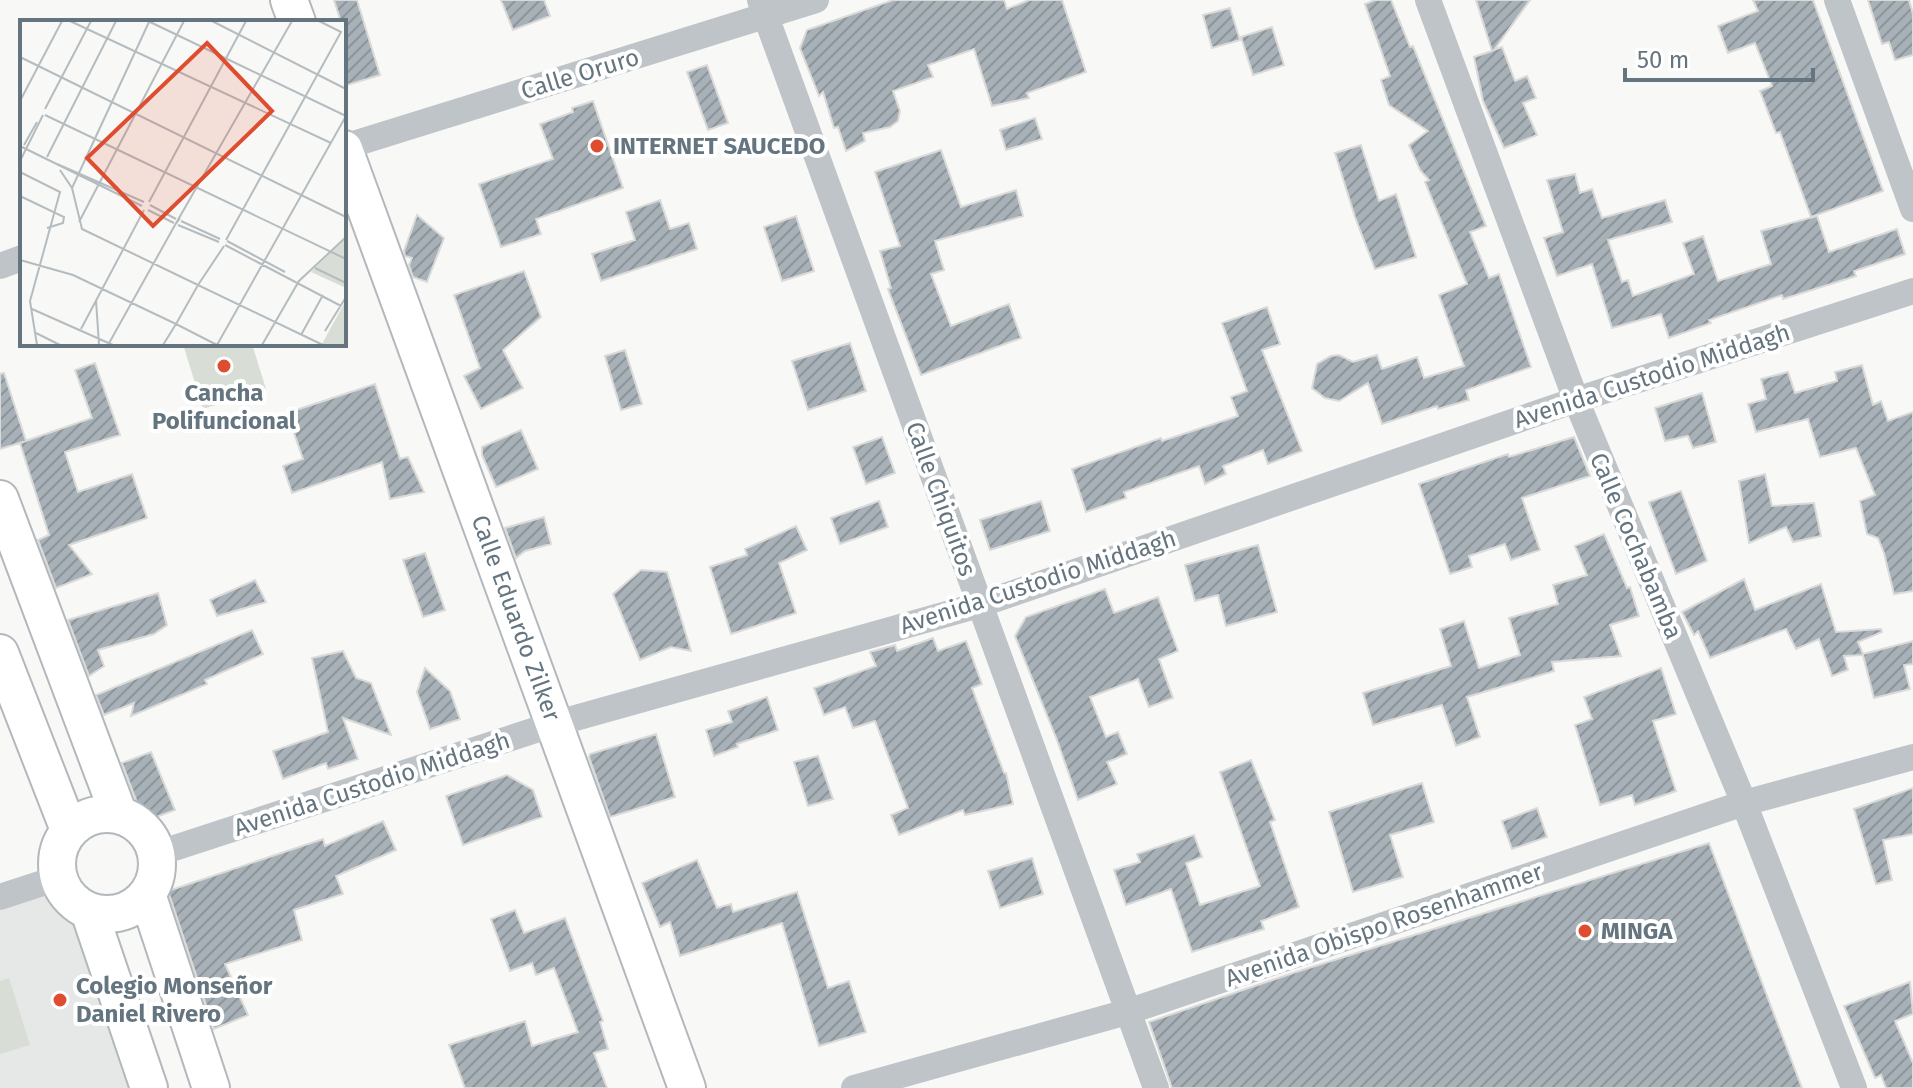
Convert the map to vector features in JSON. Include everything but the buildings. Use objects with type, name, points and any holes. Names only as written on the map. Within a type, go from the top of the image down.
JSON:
[{"type":"street","points":[[289,0],[296,20]]},
{"type":"street","name":"Calle Oruro","points":[[346,147],[763,8],[816,0]]},
{"type":"street","name":"Calle Cochabamba","points":[[1428,0],[1576,400],[1744,803],[1854,1088]]},
{"type":"street","points":[[1837,0],[1913,209]]},
{"type":"street","name":"Calle Chiquitos","points":[[763,8],[1156,1088]]},
{"type":"street","name":"Calle Eduardo Zilker","points":[[346,153],[687,1088]]},
{"type":"street","points":[[0,266],[20,259]]},
{"type":"street","name":"Avenida Custodio Middagh","points":[[156,854],[554,724],[979,605],[1576,400],[1913,291]]},
{"type":"street","points":[[0,499],[119,815]]},
{"type":"street","points":[[0,653],[69,830]]},
{"type":"street","name":"Avenida Obispo Rosenhammer","points":[[854,1088],[1127,1012],[1744,803],[1913,757]]},
{"type":"street","points":[[106,813],[119,815],[143,829],[156,854],[157,868],[147,894],[136,906],[105,914],[89,911],[65,892],[58,878],[56,861],[60,844],[80,821],[106,813]]},
{"type":"street","points":[[0,897],[58,878]]},
{"type":"street","points":[[147,894],[211,1088]]},
{"type":"street","points":[[89,911],[149,1088]]},
{"type":"shaded area","name":"Cancha Polifuncional","points":[[184,346],[253,346],[266,389],[203,409]]},
{"type":"shaded area","name":"Colegio Monseñor Daniel Rivero","points":[[58,878],[65,892],[76,903],[149,1088],[0,1088],[0,897]]},
{"type":"shaded area","points":[[9,978],[30,1045],[0,1054],[0,981]]},
{"type":"place","name":"INTERNET SAUCEDO","points":[[597,146]]},
{"type":"place","name":"Cancha Polifuncional","points":[[224,366]]},
{"type":"place","name":"MINGA","points":[[1585,931]]},
{"type":"place","name":"Colegio Monseñor Daniel Rivero","points":[[60,1000]]}]
